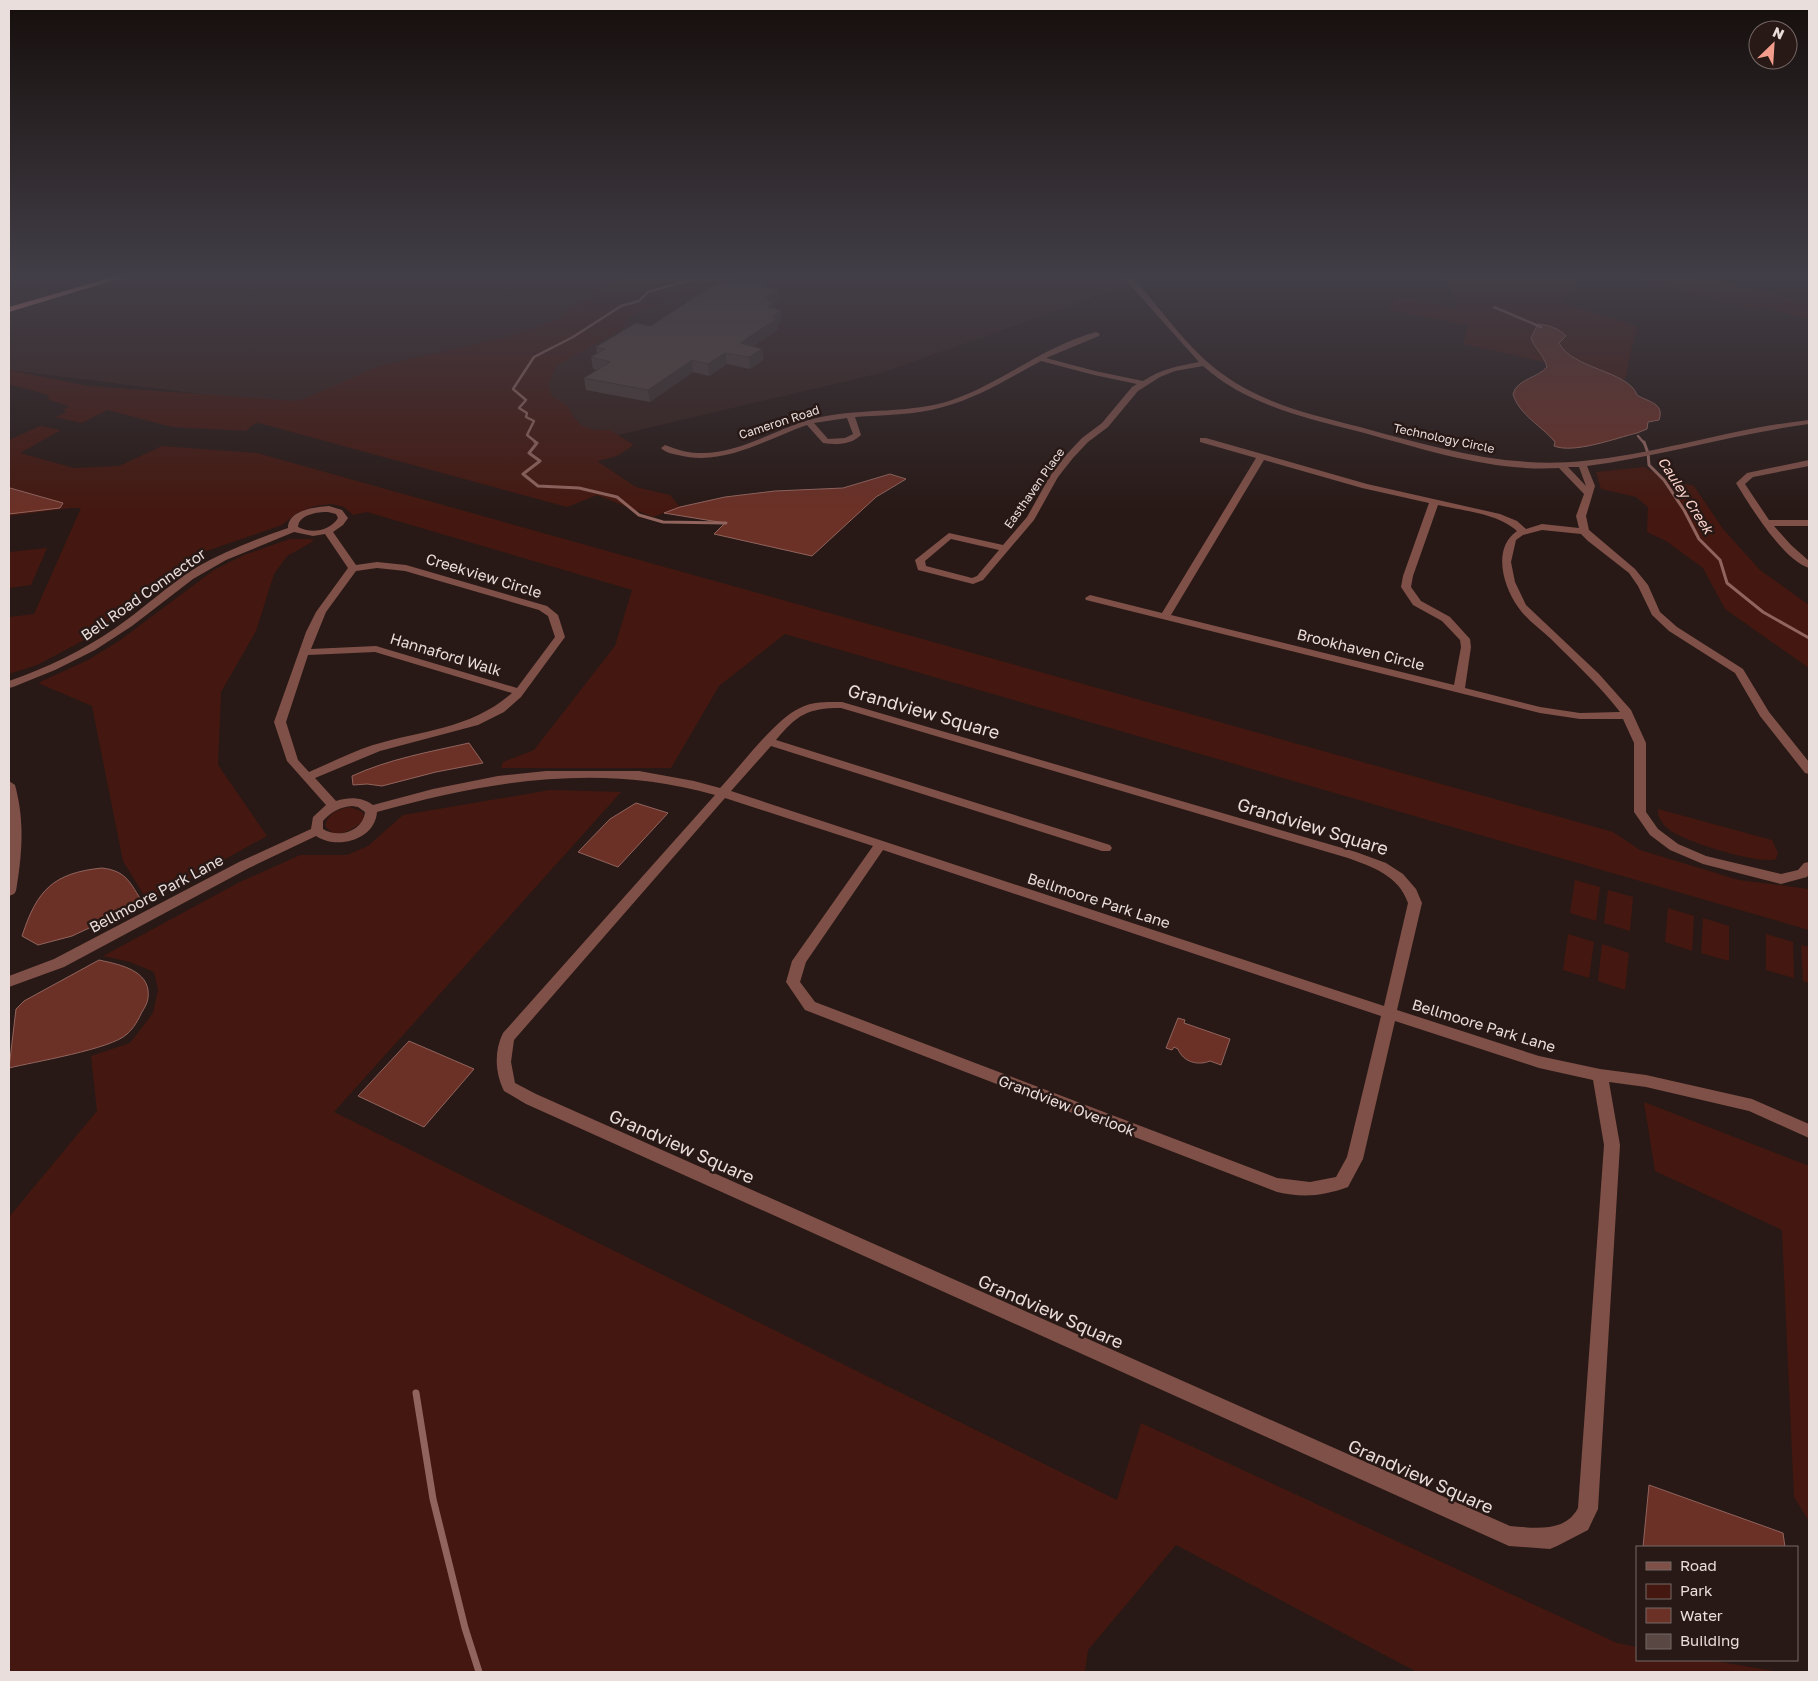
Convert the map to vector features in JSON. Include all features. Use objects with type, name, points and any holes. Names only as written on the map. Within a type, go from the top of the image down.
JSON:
[{"type":"street","name":"Cameron Road","points":[[665,448],[681,455],[718,454],[809,422],[916,410],[953,402],[993,385],[1046,354]]},
{"type":"street","name":"Technology Circle","points":[[1195,354],[1204,364],[1231,384],[1261,399],[1321,420],[1447,453],[1498,461],[1561,465],[1582,464],[1641,455],[1778,426],[1809,422]]},
{"type":"street","points":[[1039,358],[1143,383]]},
{"type":"street","name":"Easthaven Place","points":[[1005,548],[949,536],[920,560],[921,568],[960,579],[973,581],[980,578],[1031,518],[1054,476],[1070,456],[1085,440],[1105,425],[1143,383],[1150,378],[1173,369],[1204,364]]},
{"type":"street","points":[[809,422],[826,442],[838,442],[853,439],[857,435],[851,416]]},
{"type":"street","points":[[1203,440],[1434,503],[1497,516],[1514,524],[1524,532]]},
{"type":"street","points":[[1165,617],[1261,457]]},
{"type":"street","points":[[1809,463],[1750,475],[1740,483],[1765,523],[1792,553],[1809,564]]},
{"type":"street","points":[[1582,464],[1590,486],[1581,516],[1584,531],[1591,539],[1632,571],[1642,585],[1656,613],[1673,629],[1739,671],[1764,714],[1809,770]]},
{"type":"street","points":[[1561,465],[1588,493]]},
{"type":"street","points":[[1576,481],[1588,481]]},
{"type":"street","points":[[1434,503],[1408,576],[1406,587],[1417,603],[1446,619],[1465,639],[1466,647],[1459,689]]},
{"type":"street","points":[[294,529],[292,525],[294,520],[308,512],[322,509],[339,512],[342,514],[341,521],[327,530],[353,568],[322,612],[311,632],[280,722],[293,761],[334,806]]},
{"type":"street","points":[[1765,523],[1809,524]]},
{"type":"street","points":[[1584,531],[1542,527],[1520,533],[1512,540],[1506,562],[1510,582],[1522,606],[1595,676],[1626,715],[1640,743],[1640,812],[1654,832],[1674,848],[1704,860],[1781,879],[1802,874],[1809,866]]},
{"type":"street","name":"Bell Road Connector","points":[[9,685],[48,671],[84,653],[119,631],[200,570],[249,546],[294,529],[309,533],[327,530]]},
{"type":"street","name":"Creekview Circle","points":[[307,777],[376,748],[474,723],[500,710],[519,692],[560,637],[553,615],[543,608],[406,568],[377,566],[353,568]]},
{"type":"street","name":"Brookhaven Circle","points":[[1090,598],[1556,713],[1580,716],[1626,715]]},
{"type":"street","name":"Hannaford Walk","points":[[304,652],[376,649],[519,692]]},
{"type":"street","name":"Grandview Square","points":[[1390,1013],[1416,903],[1409,889],[1399,877],[1378,864],[842,705],[818,705],[806,708],[789,718],[508,1037],[504,1046],[503,1058],[509,1087],[531,1099],[1509,1536],[1550,1539],[1581,1523],[1588,1509],[1612,1145],[1600,1075]]},
{"type":"street","points":[[775,744],[1106,848]]},
{"type":"street","name":"Bellmoore Park Lane","points":[[371,810],[432,793],[498,780],[546,775],[639,775],[694,785],[1539,1062],[1600,1075],[1646,1081],[1752,1105],[1809,1131]]},
{"type":"street","points":[[9,785],[17,811],[9,891]]},
{"type":"street","points":[[344,803],[361,803],[371,810],[372,816],[369,822],[356,833],[338,838],[322,835],[317,831],[317,820],[334,806],[344,803]]},
{"type":"street","name":"Bellmoore Park Lane","points":[[9,982],[59,963],[244,865],[317,831]]},
{"type":"street","name":"Grandview Overlook","points":[[880,845],[799,960],[793,982],[810,1006],[1277,1185],[1298,1190],[1323,1190],[1342,1182],[1355,1159],[1390,1013]]},
{"type":"shaded area","points":[[9,354],[934,354],[881,373],[614,436],[267,402],[9,370]]},
{"type":"green space","points":[[430,354],[577,354],[556,366],[548,384],[552,396],[568,406],[572,415],[582,426],[594,430],[610,430],[634,445],[617,456],[597,461],[636,487],[670,495],[680,507],[653,517],[597,495],[567,507],[259,423],[254,424],[246,431],[172,427],[107,410],[82,423],[55,417],[67,412],[63,410],[69,406],[49,400],[48,395],[9,384],[9,370],[88,386],[296,401],[379,366]]},
{"type":"green space","points":[[1510,354],[1630,354],[1625,380]]},
{"type":"green space","points":[[40,426],[61,430],[20,453],[74,468],[119,466],[162,446],[257,453],[1613,832],[1640,850],[1739,880],[1809,889],[1809,930],[785,634],[719,686],[671,768],[501,768],[503,762],[534,750],[615,646],[632,590],[367,512],[353,515],[344,507],[331,504],[315,506],[297,513],[282,525],[189,557],[92,636],[37,665],[9,674],[9,617],[34,614],[81,508],[9,516],[9,440]]},
{"type":"green space","points":[[1644,467],[1671,481],[1694,486],[1723,529],[1760,570],[1809,605],[1809,668],[1725,609],[1703,568],[1666,541],[1647,532],[1648,507],[1636,497],[1601,489],[1596,472]]},
{"type":"green space","points":[[290,539],[310,539],[314,541],[287,556],[274,574],[256,631],[221,692],[218,765],[267,836],[148,902],[123,861],[92,706],[38,683],[88,660],[119,641],[214,570],[244,555]]},
{"type":"green space","points":[[47,548],[31,585],[9,588],[9,552]]},
{"type":"green space","points":[[550,790],[621,792],[334,1112],[1117,1500],[1141,1423],[1617,1643],[1636,1647],[1636,1661],[1715,1661],[1780,1672],[1417,1672],[1176,1545],[1088,1650],[1085,1672],[9,1672],[9,1217],[97,1111],[91,1056],[130,1043],[153,1013],[158,990],[154,972],[130,962],[103,956],[238,883],[300,855],[347,855],[368,846],[403,815]]},
{"type":"green space","points":[[350,807],[363,812],[364,820],[344,832],[333,833],[329,830],[325,825],[329,817],[338,810]]},
{"type":"green space","points":[[1658,809],[1772,840],[1778,853],[1776,859],[1755,859],[1740,856],[1679,836],[1666,827],[1660,819]]},
{"type":"green space","points":[[1575,880],[1600,887],[1596,921],[1570,913]]},
{"type":"green space","points":[[1608,890],[1633,897],[1630,931],[1604,923]]},
{"type":"green space","points":[[1668,908],[1694,916],[1692,951],[1665,942]]},
{"type":"green space","points":[[1703,918],[1729,926],[1729,961],[1701,953]]},
{"type":"green space","points":[[1568,934],[1594,942],[1589,978],[1563,970]]},
{"type":"green space","points":[[1766,934],[1793,942],[1794,978],[1766,970]]},
{"type":"green space","points":[[1602,944],[1629,953],[1625,990],[1598,981]]},
{"type":"green space","points":[[1801,945],[1809,947],[1809,983],[1803,981]]},
{"type":"green space","points":[[1644,1102],[1809,1166],[1809,1521],[1794,1497],[1782,1230],[1655,1171]]},
{"type":"water","points":[[1541,354],[1569,354],[1587,365],[1623,380],[1632,387],[1637,395],[1658,406],[1660,410],[1659,420],[1648,422],[1647,429],[1637,433],[1584,447],[1562,448],[1554,446],[1555,442],[1525,414],[1513,394],[1519,385],[1547,367]]},
{"type":"water","points":[[890,474],[906,479],[876,497],[812,556],[714,534],[725,523],[664,513],[680,507],[725,497],[775,491],[843,488]]},
{"type":"water","points":[[9,488],[63,503],[60,508],[9,514]]},
{"type":"water","points":[[469,743],[483,763],[436,772],[382,786],[353,785],[352,776],[366,770],[409,756]]},
{"type":"water","points":[[636,803],[668,813],[618,867],[578,852],[610,819]]},
{"type":"water","points":[[102,868],[123,875],[143,903],[72,936],[38,945],[22,936],[34,907],[49,887],[71,874]]},
{"type":"water","points":[[99,960],[114,963],[136,972],[146,983],[148,990],[147,1001],[132,1029],[119,1040],[106,1045],[9,1068],[16,1009],[24,1001]]},
{"type":"water","points":[[1178,1018],[1185,1020],[1184,1023],[1230,1039],[1221,1065],[1210,1061],[1201,1063],[1191,1062],[1183,1057],[1178,1049],[1174,1047],[1172,1050],[1166,1048]]},
{"type":"water","points":[[409,1041],[474,1069],[424,1127],[358,1096]]},
{"type":"water","points":[[1649,1485],[1783,1533],[1785,1546],[1643,1546]]},
{"type":"building","points":[[595,354],[723,354],[708,364],[692,360],[648,390],[584,378],[610,362],[591,357]]},
{"type":"building","points":[[734,354],[753,354],[749,357]]},
{"type":"waterway","points":[[537,443],[527,435],[534,421],[526,417],[527,413],[519,408],[526,400],[513,389],[534,357],[539,354]]},
{"type":"waterway","name":"Cauley Creek","points":[[1638,436],[1644,443]]},
{"type":"waterway","name":"Cauley Creek","points":[[1644,442],[1648,453],[1649,465],[1664,480],[1684,510],[1699,539],[1720,560],[1727,583],[1763,612],[1809,638]]},
{"type":"waterway","points":[[537,443],[529,453],[540,461],[523,474],[538,486],[579,488],[617,497],[639,515],[663,522],[726,523]]},
{"type":"waterway","points":[[416,1393],[433,1499],[465,1628],[479,1672]]}]
